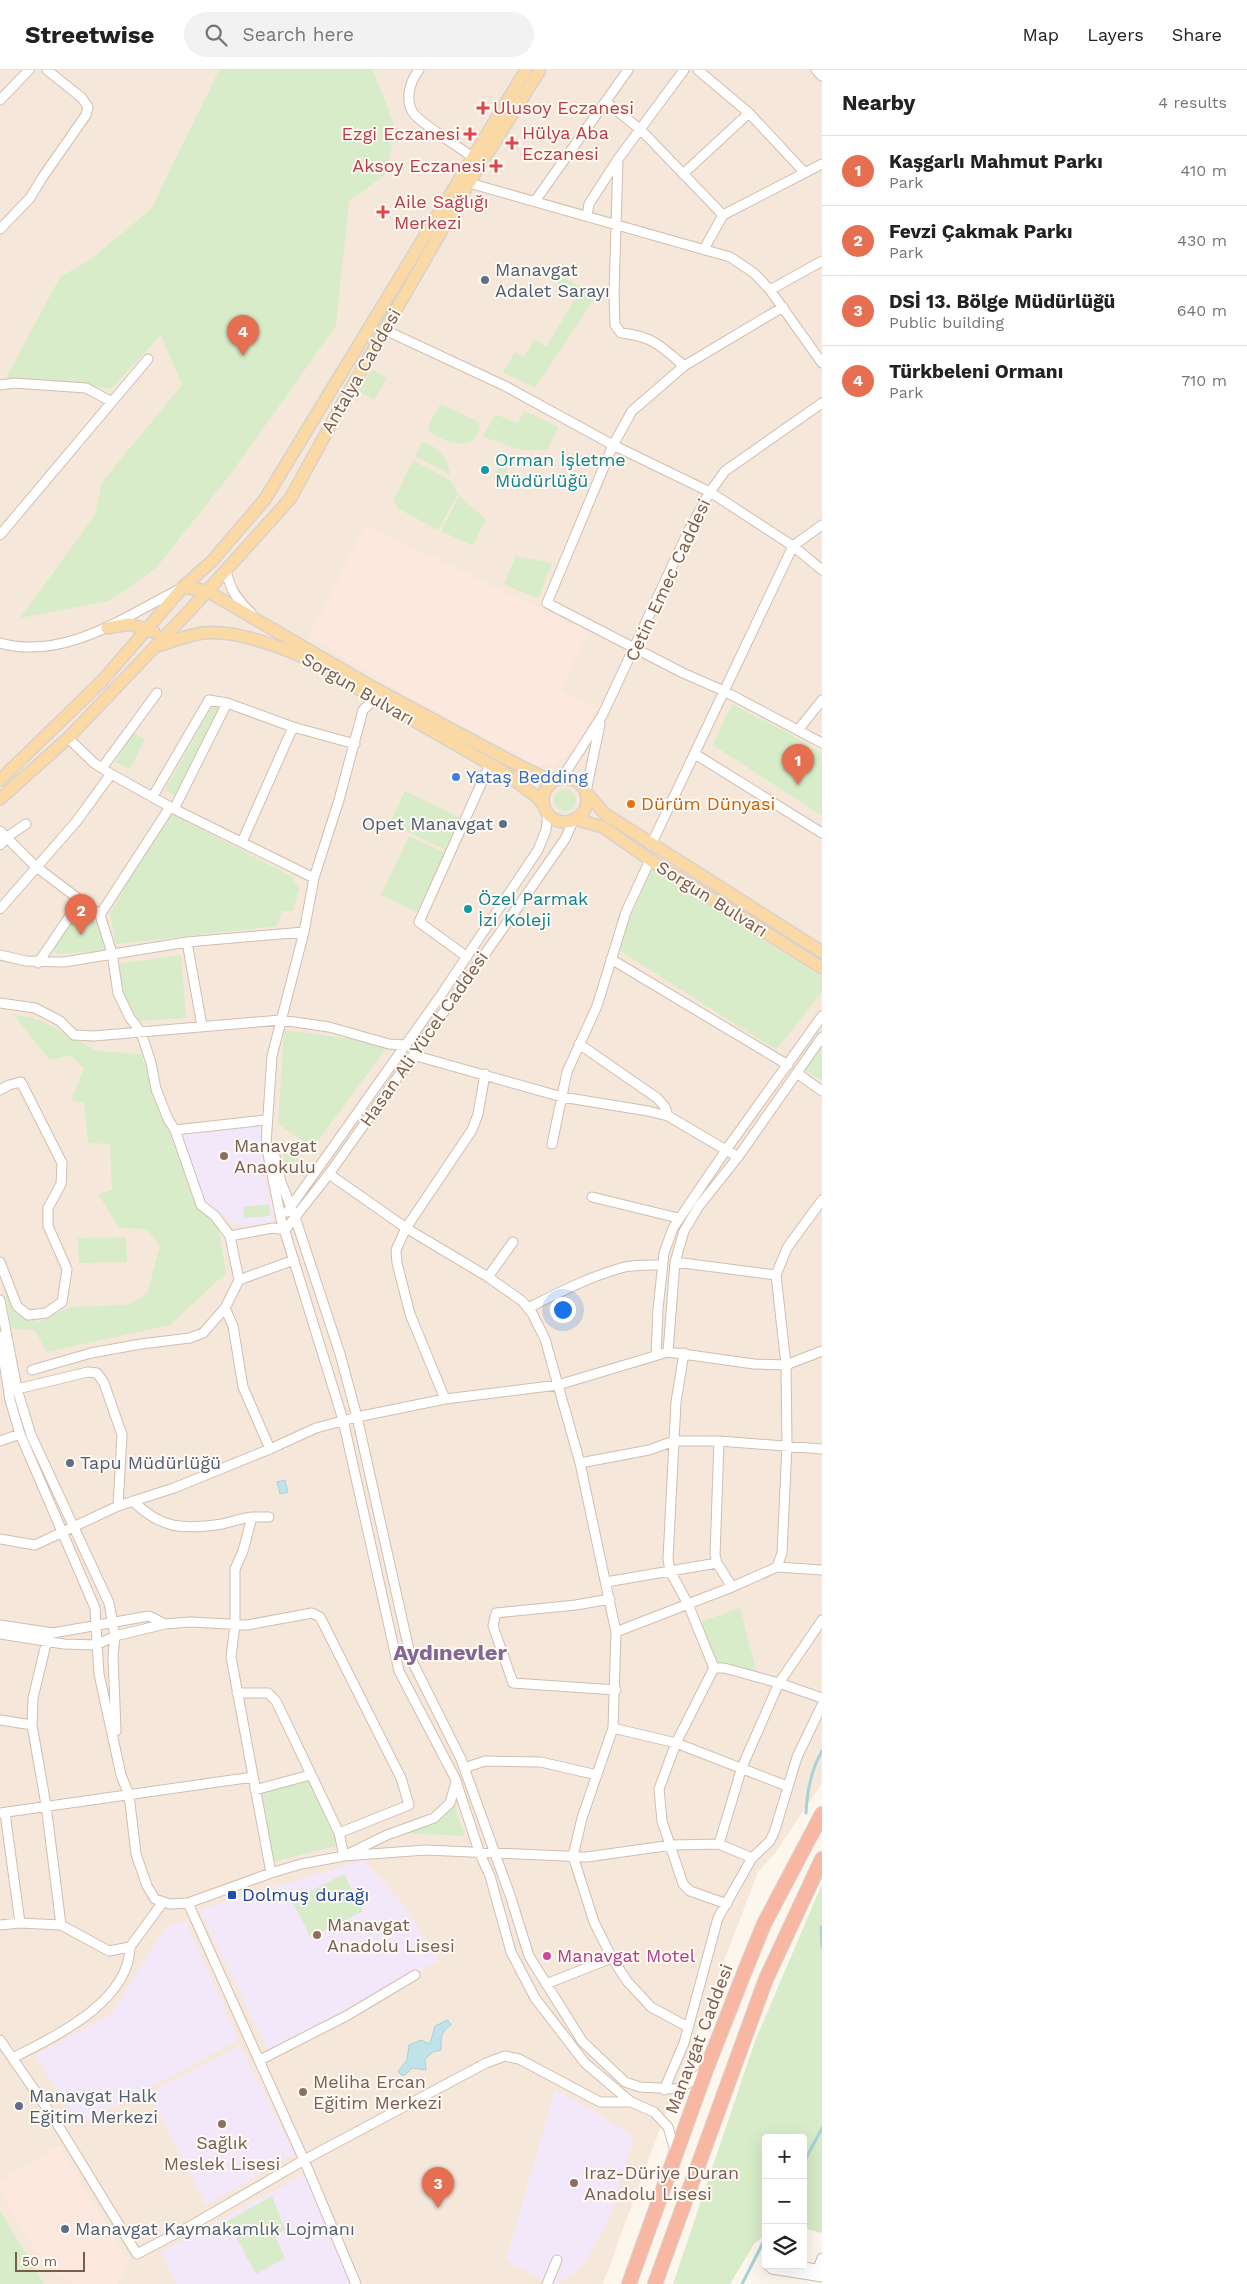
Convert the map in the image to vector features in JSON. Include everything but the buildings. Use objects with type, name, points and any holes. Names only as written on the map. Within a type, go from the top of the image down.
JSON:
[{"type":"highway","name":"Manavgat Caddesi","points":[[629,2284],[706,2070],[764,1924],[822,1814]]},
{"type":"highway","points":[[655,2284],[766,1979],[821,1863]]},
{"type":"main road","name":"Antalya Caddesi","points":[[0,780],[102,681],[183,587],[212,561],[265,499],[471,156],[526,70]]},
{"type":"main road","name":"Antalya Caddesi","points":[[0,799],[68,738],[207,591],[290,499],[469,183],[540,70]]},
{"type":"main road","name":"Sorgun Bulvarı","points":[[183,587],[207,591],[374,688],[520,766],[549,780],[562,778]]},
{"type":"main road","points":[[107,628],[129,624],[147,630],[189,636]]},
{"type":"main road","name":"Sorgun Bulvarı","points":[[151,649],[189,636],[227,633],[277,646],[301,656],[490,764],[538,798],[546,809]]},
{"type":"main road","points":[[562,778],[576,781],[586,792],[586,805],[580,816],[574,819],[560,821],[546,809],[544,799],[549,785],[562,778]]},
{"type":"main road","name":"Sorgun Bulvarı","points":[[586,792],[605,814],[822,952]]},
{"type":"main road","name":"Sorgun Bulvarı","points":[[574,819],[603,827],[650,860],[822,968]]},
{"type":"street","points":[[0,100],[29,70]]},
{"type":"street","points":[[0,229],[30,198],[86,115],[88,106],[82,98],[48,70]]},
{"type":"street","points":[[419,70],[412,79],[409,94],[413,114],[471,156]]},
{"type":"street","points":[[535,201],[628,70]]},
{"type":"street","points":[[586,216],[589,204],[618,159],[684,70]]},
{"type":"street","points":[[698,70],[749,113],[804,172]]},
{"type":"street","points":[[816,70],[822,76]]},
{"type":"street","points":[[606,102],[641,130],[723,215]]},
{"type":"street","points":[[683,174],[749,113]]},
{"type":"street","points":[[618,159],[615,225],[615,325],[621,332],[642,335],[660,345],[684,366]]},
{"type":"street","points":[[704,249],[723,215],[822,164]]},
{"type":"street","points":[[469,183],[730,257],[754,273],[770,290],[822,363]]},
{"type":"street","points":[[770,290],[822,261]]},
{"type":"street","points":[[782,307],[684,366],[632,410],[613,445],[547,603],[683,673],[724,691],[822,743]]},
{"type":"street","points":[[385,330],[504,386],[613,445],[710,492],[793,546],[822,570]]},
{"type":"street","points":[[0,535],[148,359]]},
{"type":"street","points":[[0,385],[86,388],[112,402]]},
{"type":"street","name":"Cetin Emec Caddesi","points":[[602,716],[636,648],[688,532],[710,492],[725,471],[822,403]]},
{"type":"street","points":[[652,844],[793,546],[822,525]]},
{"type":"street","name":"Sorgun Bulvarı","points":[[226,570],[230,588],[236,598],[259,620]]},
{"type":"street","points":[[0,643],[41,648],[73,641],[107,628],[183,587]]},
{"type":"street","points":[[102,768],[157,692]]},
{"type":"street","points":[[375,699],[363,710],[355,744],[314,878],[304,932],[272,1056],[266,1120],[266,1144],[281,1219],[343,1420],[399,1671],[456,1782],[480,1854],[490,1876],[511,1952],[535,1998],[585,2063],[631,2102],[654,2112],[668,2128],[676,2154]]},
{"type":"street","points":[[153,796],[209,700],[228,703],[293,727],[355,744]]},
{"type":"street","points":[[798,730],[822,700]]},
{"type":"street","points":[[100,915],[172,808],[228,703]]},
{"type":"street","points":[[562,778],[602,716]]},
{"type":"street","points":[[586,792],[602,716]]},
{"type":"street","points":[[242,842],[293,727]]},
{"type":"street","points":[[68,738],[111,774],[172,808],[314,878]]},
{"type":"street","points":[[695,754],[822,833]]},
{"type":"street","points":[[467,957],[419,922],[490,764]]},
{"type":"street","points":[[0,909],[35,866],[76,822],[111,774]]},
{"type":"street","name":"Hasan Ali Yücel Caddesi","points":[[273,1228],[290,1209],[467,957],[538,850],[546,830],[546,809]]},
{"type":"street","name":"Hasan Ali Yücel Caddesi","points":[[285,1230],[329,1174],[565,839],[574,819]]},
{"type":"street","points":[[0,845],[4,834],[26,824]]},
{"type":"street","points":[[4,834],[35,866],[80,902],[100,915],[112,953],[118,994],[130,1018],[141,1032],[151,1063],[156,1089],[168,1119],[175,1130],[201,1205],[214,1216],[230,1236],[239,1280],[225,1308],[203,1333],[190,1338],[91,1353],[32,1370]]},
{"type":"street","points":[[552,1144],[567,1072],[597,1006],[626,912],[650,860]]},
{"type":"street","points":[[38,963],[80,902]]},
{"type":"street","points":[[0,955],[38,963],[64,962],[187,942],[304,932]]},
{"type":"street","points":[[187,942],[202,1026]]},
{"type":"street","points":[[611,959],[788,1065]]},
{"type":"street","points":[[0,1003],[35,1008],[60,1022],[74,1034],[94,1036],[280,1020],[329,1027],[389,1044],[405,1045]]},
{"type":"street","points":[[656,1355],[663,1265],[667,1244],[678,1218],[822,1016]]},
{"type":"street","points":[[668,1352],[675,1262],[684,1231],[699,1206],[738,1157],[822,1037]]},
{"type":"street","points":[[579,1044],[657,1098],[665,1106],[668,1116]]},
{"type":"street","points":[[413,1055],[562,1096],[668,1116],[738,1157]]},
{"type":"street","points":[[797,1073],[822,1091]]},
{"type":"street","points":[[445,1399],[410,1314],[396,1263],[396,1250],[406,1228],[472,1130],[478,1114],[485,1074]]},
{"type":"street","points":[[0,1090],[9,1084],[21,1082],[62,1163],[61,1184],[48,1208],[48,1226],[67,1269],[62,1302],[46,1313],[28,1315],[18,1306],[0,1262]]},
{"type":"street","points":[[175,1130],[266,1120]]},
{"type":"street","points":[[266,1120],[281,1182],[295,1218],[340,1354],[411,1659],[464,1768],[496,1855],[529,1956],[582,2041],[624,2082],[640,2087],[664,2090],[687,2084],[706,2070]]},
{"type":"street","points":[[329,1174],[406,1228],[488,1277],[528,1308],[545,1339],[580,1463],[616,1632],[614,1728],[576,1836],[572,1856],[594,1922],[612,1958],[627,1981],[651,2007],[688,2027]]},
{"type":"street","points":[[592,1197],[678,1218]]},
{"type":"street","points":[[776,1567],[782,1553],[787,1445],[786,1365],[776,1275],[787,1248],[819,1212],[822,1200]]},
{"type":"street","points":[[230,1236],[273,1228],[285,1230]]},
{"type":"street","points":[[488,1277],[514,1242]]},
{"type":"street","points":[[239,1280],[294,1260]]},
{"type":"street","points":[[675,1262],[776,1275]]},
{"type":"street","points":[[528,1308],[561,1292],[621,1268],[638,1265],[663,1265]]},
{"type":"street","points":[[0,1300],[17,1389],[31,1434],[109,1603],[115,1636],[113,1656],[115,1721],[121,1776]]},
{"type":"street","points":[[225,1308],[233,1326],[243,1387],[270,1449]]},
{"type":"street","points":[[0,1336],[10,1400],[20,1434],[95,1608],[98,1624],[96,1645],[99,1674],[121,1776],[129,1795],[136,1854],[146,1886],[155,1899],[170,1904],[188,1903],[301,1864],[344,1856],[425,1850],[496,1855],[602,1856],[672,1845],[718,1844],[752,1858]]},
{"type":"street","points":[[0,1540],[35,1545],[74,1525],[118,1506],[174,1488],[316,1428],[356,1417],[445,1399],[558,1385],[668,1352],[754,1364],[786,1365],[822,1351]]},
{"type":"street","points":[[684,1353],[676,1402],[668,1559],[670,1571],[688,1604],[714,1668],[676,1743],[659,1789],[662,1821],[672,1845],[680,1878],[686,1888],[727,1904]]},
{"type":"street","points":[[17,1389],[88,1372],[97,1373],[104,1383],[122,1435],[118,1506]]},
{"type":"street","points":[[0,1401],[10,1400]]},
{"type":"street","points":[[0,1441],[20,1434]]},
{"type":"street","points":[[580,1463],[649,1450],[674,1441],[718,1441],[822,1449]]},
{"type":"street","points":[[718,1441],[715,1555],[717,1563],[732,1587]]},
{"type":"street","points":[[133,1501],[155,1520],[171,1526],[223,1524],[239,1518],[269,1517]]},
{"type":"street","points":[[252,1517],[243,1552],[235,1569],[235,1624],[230,1657],[271,1873]]},
{"type":"street","points":[[606,1582],[717,1563]]},
{"type":"street","points":[[616,1632],[732,1587],[776,1567],[822,1570]]},
{"type":"street","points":[[610,1599],[576,1605],[496,1613],[493,1626],[512,1683],[616,1690]]},
{"type":"street","points":[[0,1634],[64,1644],[96,1645],[115,1636],[165,1624],[190,1622],[247,1625],[312,1613],[320,1617],[401,1778],[409,1805],[339,1833]]},
{"type":"street","points":[[0,1625],[53,1633],[149,1616],[165,1624]]},
{"type":"street","points":[[718,1844],[742,1767],[779,1683],[822,1620]]},
{"type":"street","points":[[46,1640],[33,1698],[32,1725],[46,1805],[61,1926]]},
{"type":"street","points":[[714,1668],[724,1668],[779,1683],[822,1698]]},
{"type":"street","points":[[237,1693],[268,1693],[276,1701],[339,1833],[344,1856]]},
{"type":"street","points":[[664,2090],[677,2062],[688,2027],[718,1918],[752,1858],[770,1841],[775,1830],[787,1786],[804,1742],[822,1705]]},
{"type":"street","points":[[0,1720],[32,1725]]},
{"type":"street","points":[[614,1728],[676,1743],[787,1786]]},
{"type":"street","points":[[464,1768],[485,1760],[541,1762],[597,1775]]},
{"type":"street","points":[[255,1790],[310,1775]]},
{"type":"street","points":[[20,1923],[2,1813],[252,1776]]},
{"type":"street","points":[[344,1856],[387,1836],[434,1818],[450,1803],[456,1782]]},
{"type":"street","points":[[13,2058],[76,2024],[96,2008],[122,1978],[130,1960],[130,1947],[163,1902]]},
{"type":"street","points":[[188,1903],[260,2060],[356,2284]]},
{"type":"street","points":[[0,1926],[20,1923],[61,1926],[109,1951],[130,1947]]},
{"type":"street","points":[[546,1984],[612,1958]]},
{"type":"street","points":[[260,2060],[348,2015],[415,1975]]},
{"type":"street","points":[[0,2040],[53,2117],[137,2254],[194,2224],[304,2160],[486,2063],[505,2056],[519,2059],[600,2102],[631,2102]]},
{"type":"street","points":[[821,2272],[822,2258]]},
{"type":"street","points":[[548,2284],[557,2260]]},
{"type":"street","points":[[807,2268],[821,2272]]},
{"type":"street","points":[[772,2269],[821,2272]]},
{"type":"shaded area","points":[[0,70],[822,70],[822,1783],[775,1853],[758,1872],[603,2284],[44,2284],[0,2210]]},
{"type":"shaded area","points":[[366,525],[588,632],[560,691],[596,708],[576,748],[553,765],[537,765],[399,691],[309,636]]},
{"type":"shaded area","name":"Manavgat Anaokulu","points":[[260,1125],[265,1179],[274,1212],[273,1218],[269,1222],[242,1227],[206,1206],[177,1134]]},
{"type":"shaded area","name":"Manavgat Anadolu Lisesi","points":[[363,1860],[404,1905],[438,1961],[269,2052],[199,1910]]},
{"type":"shaded area","points":[[185,1920],[239,2040],[79,2125],[35,2055],[111,2015],[165,1928]]},
{"type":"shaded area","name":"Sağlık Meslek Lisesi","points":[[240,2046],[295,2154],[206,2205],[149,2093]]},
{"type":"shaded area","name":"Iraz-Düriye Duran Anadolu Lisesi","points":[[555,2090],[594,2111],[634,2138],[606,2227],[580,2268],[557,2284],[551,2284],[506,2260]]},
{"type":"shaded area","name":"Manavgat Kaymakamlık Lojmanı","points":[[59,2146],[129,2263],[117,2284],[75,2284],[45,2267],[0,2191],[0,2181]]},
{"type":"shaded area","points":[[305,2174],[352,2284],[176,2284],[161,2252]]},
{"type":"green space","points":[[219,70],[373,70],[396,130],[385,175],[349,201],[336,326],[230,475],[156,568],[109,601],[20,618],[95,515],[102,482],[182,385],[161,335],[111,389],[6,378],[60,277],[91,259],[151,209]]},
{"type":"green space","points":[[560,276],[597,295],[535,388],[503,372],[515,352],[524,357],[534,340],[547,346],[577,295],[556,282]]},
{"type":"green space","points":[[372,369],[387,378],[374,400],[359,391]]},
{"type":"green space","points":[[443,405],[479,422],[480,428],[474,440],[463,443],[450,442],[429,430],[428,426],[439,406]]},
{"type":"green space","points":[[525,411],[558,427],[548,450],[522,450],[483,437],[495,414],[517,423]]},
{"type":"green space","points":[[422,442],[442,454],[450,475],[415,456]]},
{"type":"green space","points":[[413,460],[451,481],[458,494],[438,530],[399,509],[393,501]]},
{"type":"green space","points":[[502,461],[507,470],[501,482],[493,478]]},
{"type":"green space","points":[[459,496],[486,519],[473,546],[441,531]]},
{"type":"green space","points":[[516,556],[552,563],[538,599],[504,584]]},
{"type":"green space","points":[[214,703],[222,705],[175,796],[165,790]]},
{"type":"green space","points":[[732,704],[790,734],[822,754],[822,816],[713,745]]},
{"type":"green space","points":[[133,733],[145,739],[130,769],[115,762]]},
{"type":"green space","points":[[565,789],[573,792],[576,800],[573,808],[565,811],[557,808],[554,800],[557,792]]},
{"type":"green space","points":[[405,791],[461,818],[445,850],[390,823]]},
{"type":"green space","points":[[172,814],[291,876],[299,888],[293,911],[282,911],[277,926],[116,944],[110,913],[134,870]]},
{"type":"green space","points":[[409,836],[445,853],[417,912],[381,895]]},
{"type":"green space","points":[[651,869],[822,977],[822,992],[776,1050],[617,949]]},
{"type":"green space","points":[[78,910],[100,925],[104,951],[57,954],[54,950],[55,945]]},
{"type":"green space","points":[[181,955],[186,1018],[140,1021],[125,996],[117,964]]},
{"type":"green space","points":[[13,1014],[40,1020],[97,1051],[141,1054],[195,1203],[218,1223],[226,1273],[170,1325],[46,1352],[35,1330],[12,1329],[3,1281],[38,1322],[69,1307],[128,1305],[147,1294],[160,1246],[147,1229],[119,1228],[98,1194],[112,1190],[110,1144],[88,1143],[84,1103],[71,1100],[84,1068],[70,1055],[50,1060]]},
{"type":"green space","points":[[284,1030],[389,1044],[313,1148],[278,1124]]},
{"type":"green space","points":[[822,1040],[822,1081],[801,1067]]},
{"type":"green space","points":[[282,1147],[302,1162],[295,1173],[286,1175]]},
{"type":"green space","points":[[269,1204],[270,1216],[244,1218],[243,1207]]},
{"type":"green space","points":[[126,1237],[127,1262],[79,1263],[78,1238]]},
{"type":"green space","points":[[740,1608],[757,1674],[718,1664],[700,1622]]},
{"type":"green space","points":[[307,1779],[336,1838],[335,1846],[273,1862],[262,1793]]},
{"type":"green space","points":[[453,1802],[465,1836],[395,1833],[442,1814]]},
{"type":"green space","points":[[344,1874],[363,1911],[311,1938],[292,1901]]},
{"type":"green space","points":[[822,1884],[822,2233],[807,2229],[807,2134],[762,2134],[762,2237],[754,2244],[730,2284],[673,2284],[755,2041]]},
{"type":"green space","points":[[272,2196],[285,2230],[275,2236],[285,2258],[256,2274],[227,2221]]},
{"type":"green space","points":[[0,2210],[44,2284],[0,2284]]},
{"type":"water","points":[[285,1480],[288,1492],[280,1494],[277,1482]]},
{"type":"water","points":[[448,2020],[451,2025],[442,2036],[441,2050],[433,2052],[425,2059],[426,2070],[412,2068],[405,2075],[401,2075],[398,2071],[407,2060],[409,2045],[421,2040],[430,2044],[435,2026]]},
{"type":"waterway","points":[[806,1813],[810,1781],[822,1751]]},
{"type":"waterway","points":[[821,1927],[822,1947]]},
{"type":"waterway","points":[[807,2156],[822,2128]]},
{"type":"waterway","points":[[742,2284],[762,2245]]},
{"type":"place","name":"Ulusoy Eczanesi","points":[[483,108]]},
{"type":"place","name":"Ezgi Eczanesi","points":[[470,134]]},
{"type":"place","name":"Hülya Aba Eczanesi","points":[[512,143]]},
{"type":"place","name":"Aksoy Eczanesi","points":[[496,166]]},
{"type":"place","name":"Aile Sağlığı Merkezi","points":[[383,212]]},
{"type":"place","name":"Manavgat Adalet Sarayı","points":[[485,280]]},
{"type":"place","name":"Türkbeleni Ormanı","points":[[243,356]]},
{"type":"place","name":"Orman İşletme Müdürlüğü","points":[[485,470]]},
{"type":"place","name":"Yataş Bedding","points":[[456,777]]},
{"type":"place","name":"Kaşgarlı Mahmut Parkı","points":[[798,785]]},
{"type":"place","name":"Dürüm Dünyasi","points":[[631,804]]},
{"type":"place","name":"Opet Manavgat","points":[[503,824]]},
{"type":"place","name":"Özel Parmak İzi Koleji","points":[[468,909]]},
{"type":"place","name":"Fevzi Çakmak Parkı","points":[[81,935]]},
{"type":"place","name":"Manavgat Anaokulu","points":[[224,1156]]},
{"type":"place","name":"Tapu Müdürlüğü","points":[[70,1463]]},
{"type":"place","name":"Dolmuş durağı","points":[[232,1895]]},
{"type":"place","name":"Manavgat Anadolu Lisesi","points":[[317,1935]]},
{"type":"place","name":"Manavgat Motel","points":[[547,1956]]},
{"type":"place","name":"Meliha Ercan Eğitim Merkezi","points":[[303,2092]]},
{"type":"place","name":"Manavgat Halk Eğitim Merkezi","points":[[19,2106]]},
{"type":"place","name":"Sağlık Meslek Lisesi","points":[[222,2124]]},
{"type":"place","name":"Iraz-Düriye Duran Anadolu Lisesi","points":[[574,2183]]},
{"type":"place","name":"DSİ 13. Bölge Müdürlüğü","points":[[438,2208]]},
{"type":"place","name":"Manavgat Kaymakamlık Lojmanı","points":[[65,2229]]},
{"type":"district","name":"Aydınevler","points":[[450,1652]]}]
